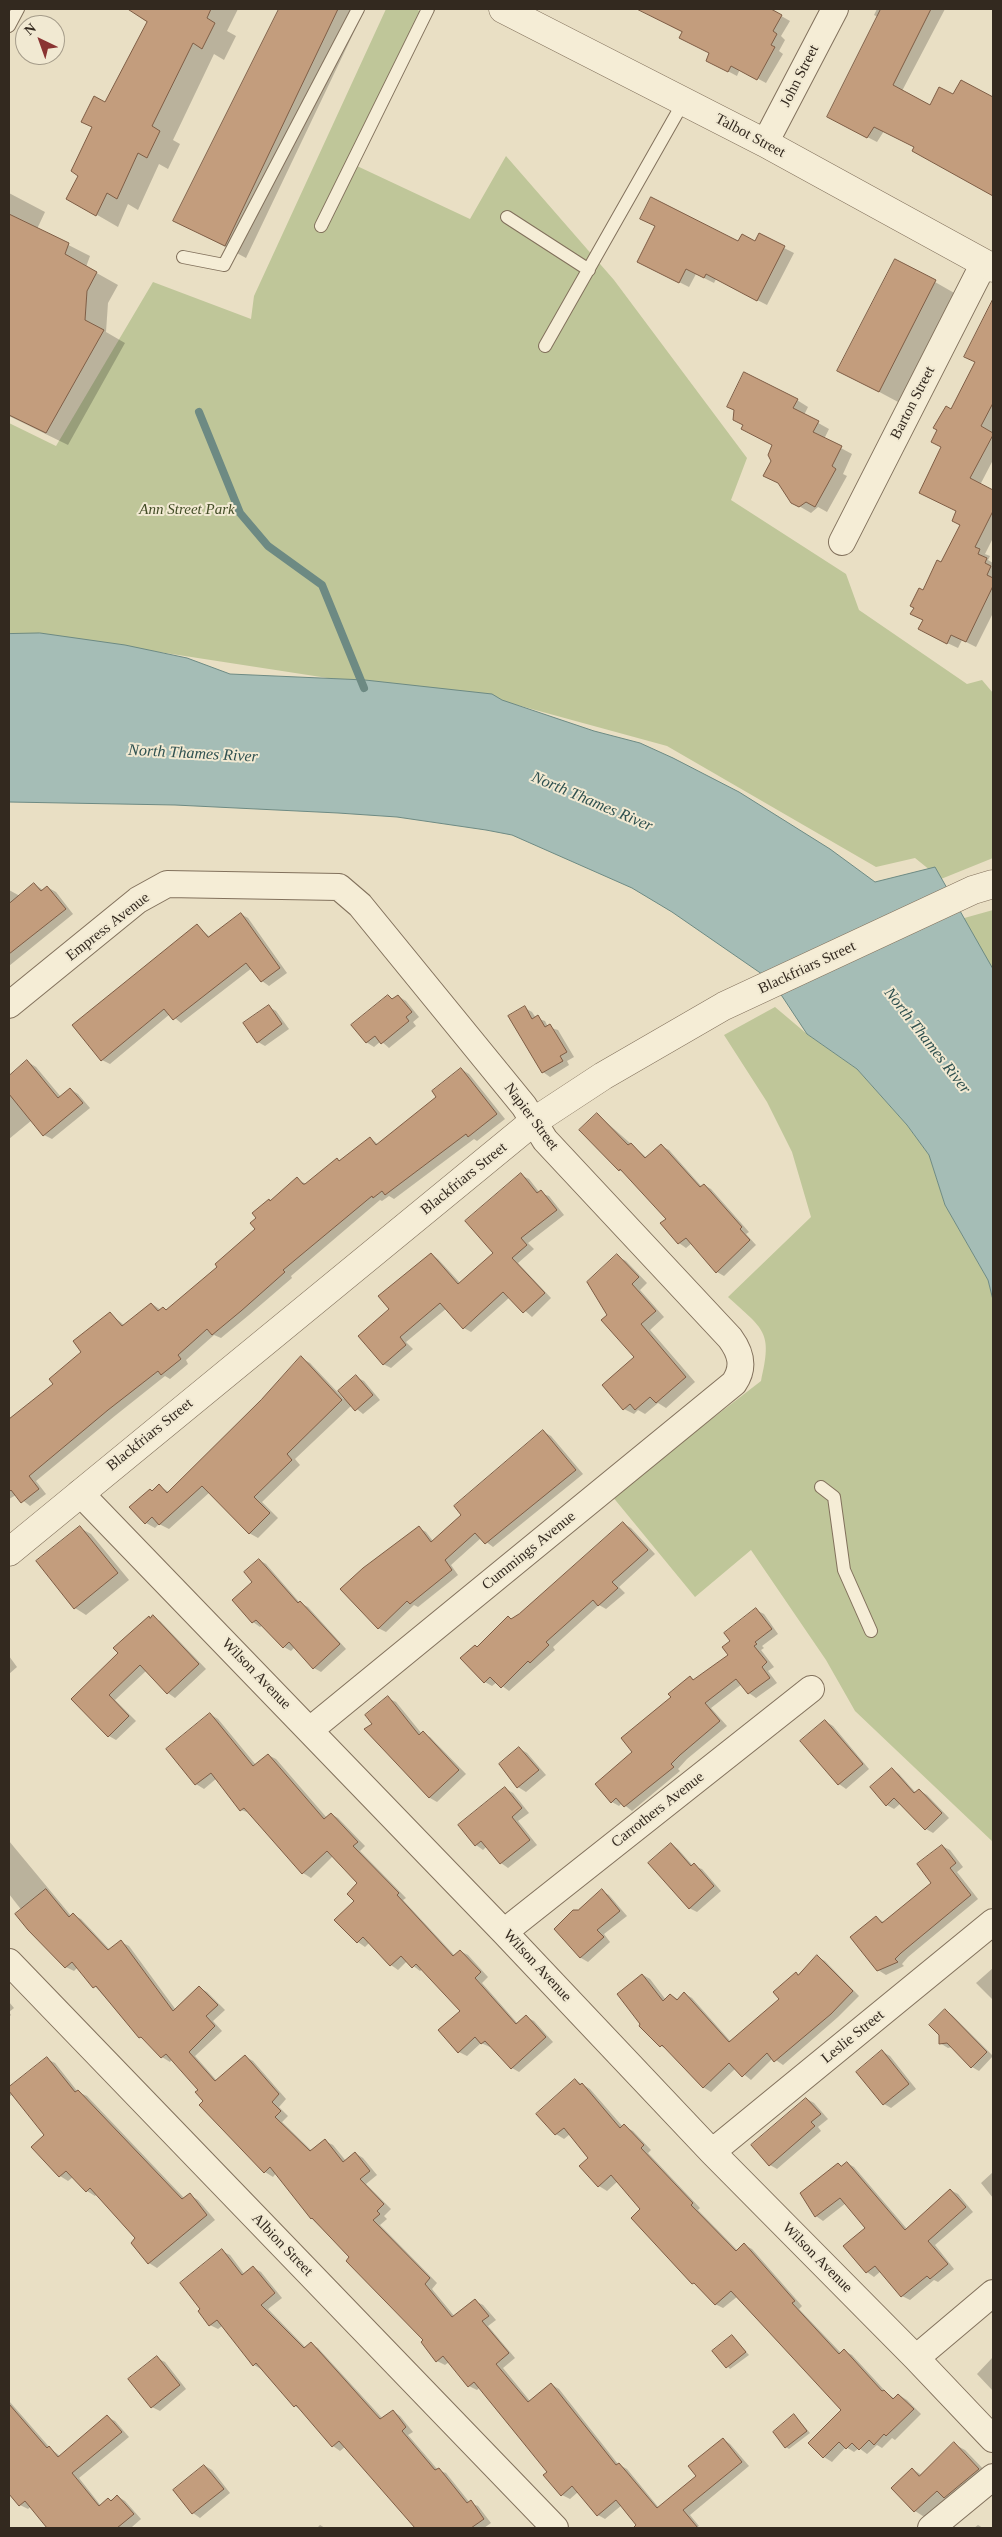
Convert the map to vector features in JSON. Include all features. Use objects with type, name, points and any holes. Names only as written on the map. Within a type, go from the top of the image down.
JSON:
[{"type":"street","name":"Talbot Street","points":[[503,9],[765,143],[989,266]]},
{"type":"street","name":"John Street","points":[[765,143],[835,9]]},
{"type":"street","name":"Barton Street","points":[[842,542],[989,266]]},
{"type":"street","name":"Empress Avenue","points":[[9,1005],[138,900],[167,884],[339,887]]},
{"type":"street","name":"Napier Street","points":[[339,887],[360,905],[524,1106],[545,1140],[730,1338],[738,1351],[741,1368]]},
{"type":"street","name":"Blackfriars Street","points":[[9,1552],[533,1122],[661,1041],[724,1006],[983,887]]},
{"type":"street","name":"Cummings Avenue","points":[[310,1730],[720,1396],[734,1383],[741,1368]]},
{"type":"street","name":"Wilson Avenue","points":[[80,1493],[504,1932],[712,2152],[916,2358],[993,2439]]},
{"type":"street","name":"Carrothers Avenue","points":[[504,1932],[811,1689]]},
{"type":"street","name":"Leslie Street","points":[[712,2152],[993,1922]]},
{"type":"street","name":"Albion Street","points":[[9,1962],[555,2528]]},
{"type":"street","points":[[916,2358],[993,2293]]},
{"type":"street","points":[[931,2528],[993,2477]]},
{"type":"lane","points":[[9,26],[18,9]]},
{"type":"lane","points":[[183,257],[224,265],[358,9]]},
{"type":"lane","points":[[321,226],[428,9]]},
{"type":"lane","points":[[545,346],[684,101]]},
{"type":"lane","points":[[507,217],[589,270]]},
{"type":"lane","points":[[821,1487],[834,1497],[844,1570],[872,1631]]},
{"type":"green space","name":"Ann Street Park","points":[[386,9],[416,9],[425,14],[357,166],[470,219],[506,156],[614,280],[747,458],[731,500],[846,574],[859,610],[967,684],[982,680],[993,693],[993,858],[941,879],[915,858],[876,867],[667,746],[517,705],[397,684],[334,679],[81,640],[9,633],[9,423],[56,446],[153,282],[251,319],[254,296]]},
{"type":"green space","points":[[993,910],[993,996],[950,922]]},
{"type":"green space","points":[[775,1007],[807,1034],[857,1069],[907,1125],[929,1155],[945,1205],[988,1280],[993,1300],[993,1842],[855,1711],[826,1660],[751,1550],[695,1597],[612,1496],[761,1381],[766,1351],[762,1333],[750,1317],[728,1297],[811,1217],[792,1152],[767,1102],[724,1035]]},
{"type":"water","name":"North Thames River","points":[[40,633],[125,645],[187,658],[230,674],[365,680],[492,694],[502,700],[594,731],[640,743],[673,758],[739,792],[830,849],[875,882],[935,867],[993,969],[993,1300],[988,1280],[945,1205],[929,1155],[907,1125],[857,1069],[807,1034],[772,981],[672,912],[632,888],[512,835],[397,817],[175,805],[9,802],[9,634]]},
{"type":"building","points":[[128,9],[211,9],[207,18],[215,23],[202,49],[193,43],[152,126],[160,131],[147,158],[138,153],[117,199],[107,193],[96,216],[66,199],[78,176],[71,171],[92,127],[81,122],[94,96],[105,102],[147,22]]},
{"type":"building","points":[[279,9],[338,9],[225,246],[173,221]]},
{"type":"building","points":[[637,9],[771,9],[782,15],[773,31],[777,34],[771,45],[775,47],[757,80],[731,66],[728,72],[706,61],[709,53],[679,38],[682,32]]},
{"type":"building","points":[[881,9],[931,9],[893,85],[930,105],[939,87],[953,94],[961,80],[993,97],[993,196],[912,151],[914,147],[874,127],[867,138],[827,117]]},
{"type":"building","points":[[651,197],[738,241],[742,234],[755,241],[759,233],[785,246],[757,301],[706,274],[704,278],[686,269],[679,283],[637,262],[655,226],[640,219]]},
{"type":"building","points":[[9,214],[69,243],[65,254],[97,272],[87,291],[85,320],[104,330],[46,433],[9,415]]},
{"type":"building","points":[[895,259],[936,280],[879,392],[837,371]]},
{"type":"building","points":[[993,299],[993,403],[981,426],[993,433],[993,435],[970,478],[993,490],[993,511],[975,547],[980,549],[978,554],[987,558],[985,563],[991,566],[987,575],[993,578],[993,586],[966,642],[951,635],[947,644],[918,629],[923,620],[910,614],[914,608],[910,606],[919,588],[923,590],[937,560],[941,562],[960,525],[952,521],[956,511],[919,493],[941,447],[931,442],[937,430],[933,428],[946,406],[951,409],[975,362],[964,357]]},
{"type":"building","points":[[744,372],[798,399],[793,408],[819,421],[813,432],[842,446],[832,466],[836,469],[815,507],[806,502],[799,507],[791,503],[778,483],[763,476],[771,461],[768,455],[772,445],[741,429],[743,425],[733,420],[734,410],[727,407]]},
{"type":"building","points":[[34,883],[41,891],[47,886],[66,909],[9,954],[9,904]]},
{"type":"building","points":[[241,913],[280,968],[261,982],[246,963],[173,1020],[164,1009],[101,1061],[72,1025],[197,924],[208,937]]},
{"type":"building","points":[[388,995],[392,999],[398,995],[412,1012],[406,1017],[409,1021],[381,1044],[375,1036],[366,1043],[351,1025]]},
{"type":"building","points":[[269,1005],[282,1024],[257,1043],[243,1023]]},
{"type":"building","points":[[525,1006],[532,1019],[538,1015],[545,1027],[550,1024],[567,1052],[560,1056],[563,1061],[542,1073],[508,1016]]},
{"type":"building","points":[[27,1060],[58,1098],[70,1088],[83,1103],[43,1136],[9,1094],[9,1076]]},
{"type":"building","points":[[461,1068],[497,1114],[468,1137],[466,1134],[385,1195],[382,1191],[373,1198],[372,1196],[283,1270],[285,1272],[212,1335],[207,1329],[178,1355],[181,1359],[161,1375],[158,1371],[29,1476],[39,1489],[21,1503],[11,1490],[9,1492],[9,1419],[53,1384],[49,1379],[81,1352],[73,1341],[110,1312],[122,1326],[151,1303],[158,1311],[163,1307],[166,1310],[217,1267],[215,1264],[255,1229],[250,1223],[256,1218],[252,1213],[269,1199],[270,1201],[297,1177],[305,1184],[337,1158],[339,1161],[370,1137],[376,1145],[436,1097],[432,1091]]},
{"type":"building","points":[[597,1113],[628,1145],[631,1143],[645,1158],[661,1144],[700,1187],[704,1184],[742,1227],[740,1229],[750,1240],[716,1273],[686,1238],[678,1244],[660,1223],[666,1219],[620,1169],[619,1171],[579,1130]]},
{"type":"building","points":[[521,1173],[537,1193],[541,1190],[557,1210],[521,1238],[527,1245],[512,1258],[545,1293],[523,1313],[503,1292],[463,1329],[440,1303],[400,1337],[406,1345],[383,1365],[358,1336],[389,1309],[378,1296],[431,1253],[458,1284],[493,1253],[465,1221]]},
{"type":"building","points":[[617,1254],[639,1277],[632,1284],[656,1311],[641,1324],[686,1377],[656,1403],[650,1397],[635,1410],[630,1404],[623,1410],[602,1385],[634,1357],[601,1320],[607,1315],[587,1282]]},
{"type":"building","points":[[301,1356],[342,1400],[287,1454],[292,1460],[254,1497],[270,1513],[249,1534],[202,1486],[159,1525],[152,1517],[145,1524],[129,1507],[150,1489],[152,1491],[159,1484],[167,1493],[261,1400]]},
{"type":"building","points":[[356,1375],[373,1395],[355,1411],[338,1391]]},
{"type":"building","points":[[543,1430],[576,1470],[485,1544],[475,1533],[445,1560],[452,1570],[410,1604],[407,1601],[378,1629],[340,1589],[363,1568],[419,1526],[431,1542],[461,1515],[454,1506]]},
{"type":"building","points":[[623,1522],[648,1550],[612,1582],[618,1588],[598,1606],[593,1600],[546,1642],[549,1645],[530,1663],[528,1661],[501,1688],[490,1677],[484,1683],[460,1658],[475,1645],[477,1647],[508,1616],[511,1619],[519,1614]]},
{"type":"building","points":[[80,1526],[118,1573],[74,1609],[36,1561]]},
{"type":"building","points":[[259,1559],[298,1603],[300,1601],[340,1644],[313,1669],[289,1642],[283,1648],[256,1620],[252,1623],[232,1600],[252,1582],[244,1572]]},
{"type":"building","points":[[756,1608],[772,1629],[755,1642],[757,1644],[754,1646],[767,1662],[762,1667],[770,1678],[748,1694],[736,1679],[705,1703],[720,1721],[671,1764],[674,1767],[624,1807],[616,1798],[611,1803],[595,1784],[632,1752],[621,1738],[671,1697],[668,1694],[690,1676],[693,1680],[728,1655],[722,1647],[730,1641],[724,1633]]},
{"type":"building","points":[[153,1615],[199,1664],[167,1694],[140,1665],[109,1695],[129,1716],[108,1737],[71,1699],[118,1653],[113,1648],[149,1616],[150,1618]]},
{"type":"building","points":[[388,1696],[419,1735],[423,1731],[459,1770],[429,1798],[364,1729],[372,1724],[365,1715]]},
{"type":"building","points":[[210,1713],[253,1766],[268,1754],[324,1819],[331,1813],[358,1842],[353,1846],[399,1893],[397,1895],[453,1956],[460,1950],[481,1972],[475,1978],[516,2024],[526,2015],[546,2037],[511,2069],[485,2041],[481,2044],[475,2037],[458,2053],[438,2030],[460,2011],[416,1964],[412,1968],[401,1956],[390,1966],[363,1937],[357,1943],[334,1920],[354,1901],[347,1894],[357,1883],[327,1851],[302,1874],[244,1808],[240,1811],[211,1773],[195,1785],[166,1749]]},
{"type":"building","points":[[825,1720],[863,1764],[838,1785],[800,1741]]},
{"type":"building","points":[[519,1747],[539,1770],[517,1788],[499,1764]]},
{"type":"building","points":[[892,1768],[914,1793],[919,1789],[942,1813],[925,1830],[894,1798],[886,1806],[870,1787]]},
{"type":"building","points":[[505,1787],[522,1808],[512,1817],[530,1840],[500,1864],[481,1841],[475,1846],[458,1825]]},
{"type":"building","points":[[671,1843],[691,1866],[694,1863],[714,1886],[689,1909],[648,1863]]},
{"type":"building","points":[[942,1845],[956,1863],[950,1868],[971,1895],[901,1953],[895,1959],[898,1962],[877,1971],[850,1937],[876,1916],[882,1923],[931,1883],[917,1864]]},
{"type":"building","points":[[46,1889],[69,1917],[73,1913],[108,1950],[121,1940],[173,2011],[199,1986],[218,2005],[206,2016],[215,2026],[189,2052],[215,2081],[245,2055],[279,2094],[272,2102],[281,2111],[275,2117],[310,2151],[325,2139],[343,2162],[355,2152],[370,2171],[360,2179],[384,2204],[377,2211],[380,2214],[373,2220],[430,2278],[425,2284],[452,2317],[475,2299],[489,2316],[482,2321],[509,2353],[496,2364],[528,2402],[551,2383],[616,2465],[619,2463],[657,2508],[696,2476],[688,2466],[723,2438],[742,2462],[683,2510],[698,2528],[633,2528],[636,2525],[616,2500],[597,2516],[572,2486],[561,2496],[543,2475],[547,2472],[474,2382],[468,2387],[443,2356],[436,2362],[421,2342],[423,2340],[346,2261],[349,2257],[311,2219],[270,2167],[264,2173],[199,2105],[203,2101],[195,2092],[198,2090],[166,2054],[161,2058],[141,2037],[139,2038],[96,1986],[93,1988],[72,1962],[65,1968],[28,1930],[15,1914]]},
{"type":"building","points":[[602,1889],[620,1911],[597,1930],[604,1937],[580,1958],[554,1929],[573,1910],[578,1910]]},
{"type":"building","points":[[817,1955],[853,1991],[831,2014],[774,2062],[767,2053],[742,2077],[729,2063],[703,2088],[662,2045],[660,2047],[639,2026],[640,2024],[617,1994],[642,1974],[663,2001],[670,1994],[677,2000],[684,1992],[729,2042],[779,1999],[773,1992],[796,1972],[798,1975]]},
{"type":"building","points":[[945,2009],[987,2052],[971,2068],[947,2043],[939,2044],[939,2035],[929,2025]]},
{"type":"building","points":[[882,2050],[909,2084],[883,2105],[856,2072]]},
{"type":"building","points":[[47,2057],[75,2092],[78,2090],[182,2199],[190,2193],[207,2215],[148,2264],[131,2243],[135,2238],[90,2188],[86,2192],[66,2171],[59,2177],[31,2147],[44,2135],[9,2091],[9,2087]]},
{"type":"building","points":[[575,2079],[580,2085],[582,2083],[620,2128],[624,2124],[644,2145],[641,2148],[693,2203],[691,2205],[736,2251],[744,2243],[795,2301],[792,2303],[839,2354],[844,2349],[882,2391],[884,2390],[893,2399],[898,2394],[914,2409],[886,2436],[884,2434],[874,2445],[869,2440],[859,2450],[852,2443],[846,2449],[839,2442],[823,2458],[808,2443],[841,2410],[731,2291],[715,2305],[694,2283],[692,2284],[631,2218],[640,2209],[611,2175],[598,2187],[579,2166],[588,2158],[564,2128],[555,2135],[536,2114]]},
{"type":"building","points":[[806,2098],[821,2114],[811,2122],[815,2126],[769,2166],[751,2145]]},
{"type":"building","points":[[847,2162],[905,2230],[950,2189],[966,2207],[928,2241],[948,2264],[930,2279],[927,2276],[901,2297],[875,2266],[866,2273],[843,2246],[865,2228],[840,2198],[815,2217],[800,2193],[838,2163],[841,2166]]},
{"type":"building","points":[[222,2249],[242,2275],[253,2266],[275,2293],[261,2305],[304,2348],[311,2342],[380,2419],[393,2410],[406,2427],[402,2431],[435,2470],[439,2468],[467,2503],[471,2500],[484,2519],[471,2528],[415,2528],[339,2441],[332,2447],[256,2363],[253,2366],[217,2320],[209,2326],[198,2311],[200,2309],[180,2283]]},
{"type":"building","points":[[732,2335],[746,2352],[726,2368],[712,2351]]},
{"type":"building","points":[[157,2356],[180,2385],[151,2408],[128,2379]]},
{"type":"building","points":[[9,2404],[47,2448],[49,2446],[58,2457],[107,2415],[122,2432],[72,2473],[99,2506],[108,2498],[111,2501],[117,2495],[134,2514],[117,2528],[47,2528],[25,2501],[19,2506],[9,2494]]},
{"type":"building","points":[[794,2414],[807,2431],[785,2448],[773,2432]]},
{"type":"building","points":[[954,2442],[979,2469],[944,2498],[937,2491],[914,2512],[891,2488],[912,2468],[919,2476]]},
{"type":"building","points":[[204,2465],[224,2489],[192,2514],[173,2490]]},
{"type":"waterway","points":[[199,412],[240,513],[268,546],[322,585],[364,688]]}]
